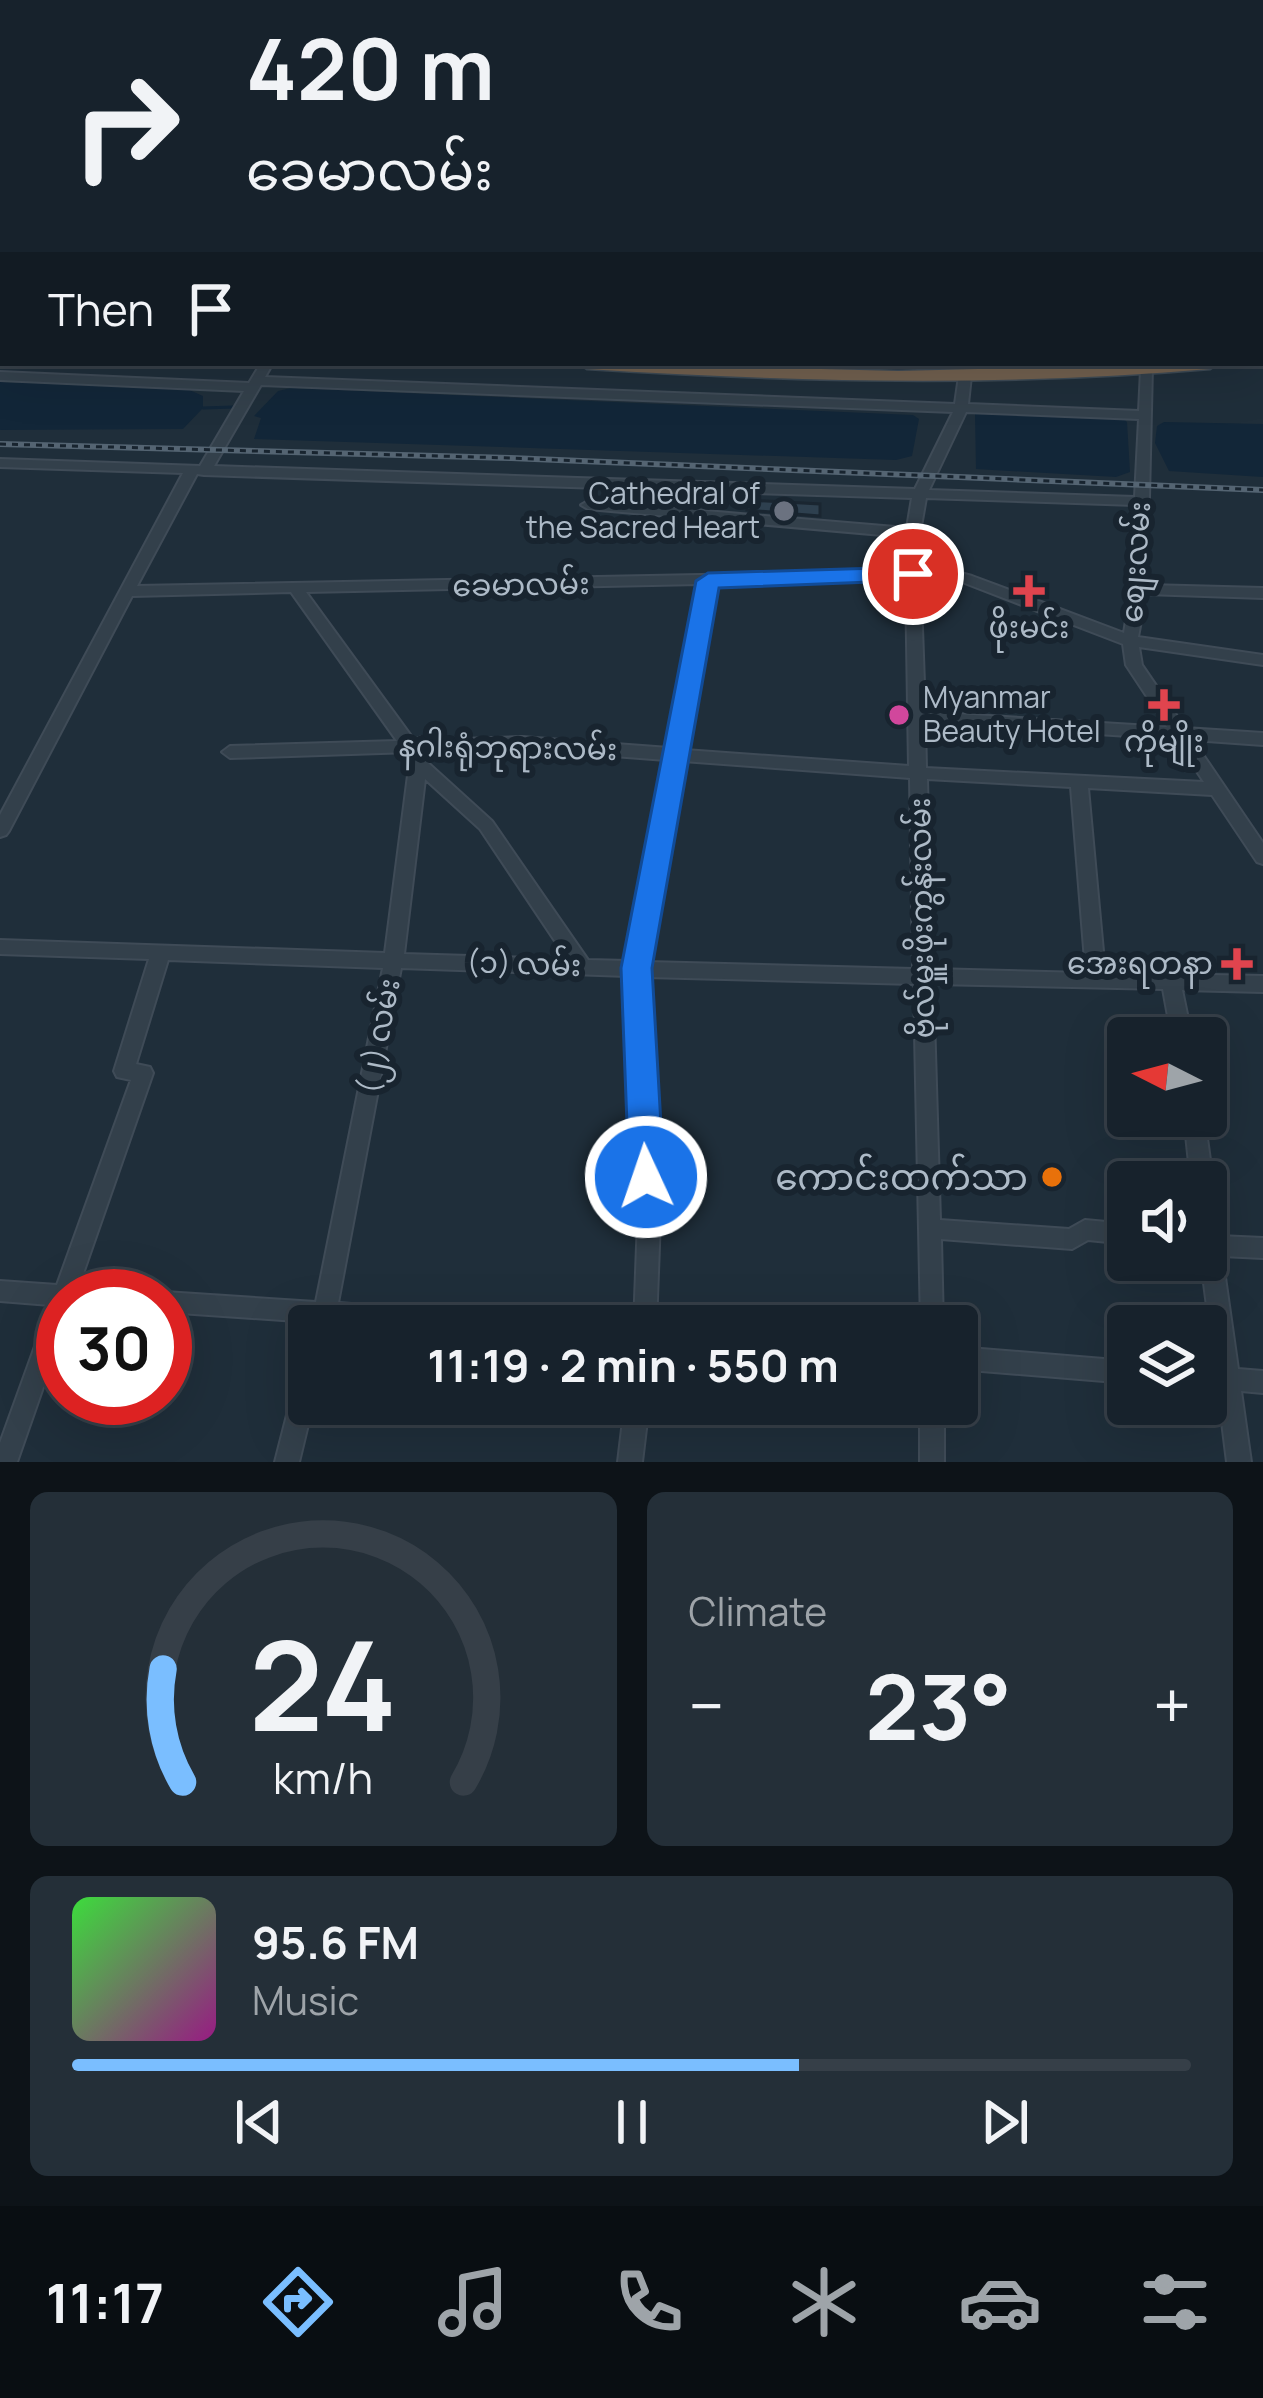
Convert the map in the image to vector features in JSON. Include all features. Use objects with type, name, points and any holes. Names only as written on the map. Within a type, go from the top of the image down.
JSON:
[{"type":"highway","points":[[639,366],[814,376],[938,370],[965,376],[1145,367]]},
{"type":"street","points":[[530,0],[540,0]]},
{"type":"street","points":[[0,831],[128,591],[264,366]]},
{"type":"street","name":"စျေးလမ်း","points":[[1145,367],[1139,589],[1130,641],[1134,665],[1263,857]]},
{"type":"street","points":[[0,376],[1144,415]]},
{"type":"street","name":"ဗိုလ်မှူးဖိုးကွန်းလမ်း","points":[[931,1305],[913,533],[920,494],[961,408],[965,376]]},
{"type":"street","points":[[0,463],[1141,501]]},
{"type":"street","points":[[588,505],[913,533]]},
{"type":"street","name":"ခေမာလမ်း","points":[[128,591],[708,581],[913,570],[967,579],[1130,641],[1263,660]]},
{"type":"street","points":[[646,1305],[649,1219],[636,968],[708,581]]},
{"type":"street","points":[[296,589],[416,750],[486,825],[582,966]]},
{"type":"street","points":[[1139,589],[1263,593]]},
{"type":"street","points":[[917,717],[1263,739]]},
{"type":"street","name":"နဂါးရုံဘုရားလမ်း","points":[[230,752],[416,750],[522,743],[918,773],[1217,789]]},
{"type":"street","name":"(၂) လမ်း","points":[[327,1305],[394,958],[416,750]]},
{"type":"street","points":[[1078,782],[1096,981]]},
{"type":"street","name":"(၁) လမ်း","points":[[0,946],[1171,984],[1263,983]]},
{"type":"street","points":[[74,1269],[143,1072],[124,1071],[161,952]]},
{"type":"street","points":[[1171,984],[1178,1017]]},
{"type":"street","points":[[929,1229],[1072,1239],[1085,1230],[1107,1232]]},
{"type":"street","points":[[1227,1246],[1263,1248]]},
{"type":"street","points":[[0,1291],[36,1294]]},
{"type":"street","points":[[192,1305],[288,1316]]},
{"type":"street","points":[[978,1360],[1107,1370]]},
{"type":"street","points":[[5,1462],[36,1375]]},
{"type":"street","points":[[1227,1380],[1263,1382]]},
{"type":"street","points":[[1227,1417],[1239,1462]]},
{"type":"street","points":[[286,1462],[296,1425]]},
{"type":"street","points":[[630,1462],[634,1425]]},
{"type":"street","points":[[932,1425],[932,1462]]},
{"type":"water","points":[[0,382],[185,388],[203,396],[203,408],[183,429],[0,430]]},
{"type":"water","points":[[278,391],[913,415],[919,419],[912,456],[896,460],[254,439],[261,418],[254,416]]},
{"type":"water","points":[[975,414],[1121,416],[1127,422],[1130,472],[1116,477],[976,469]]},
{"type":"water","points":[[1164,422],[1263,424],[1263,477],[1169,471],[1155,443],[1157,426]]},
{"type":"building","name":"Cathedral of the Sacred Heart","points":[[748,500],[820,504],[820,516],[747,510]]},
{"type":"waterway","points":[[203,408],[234,407]]},
{"type":"railway","points":[[0,444],[511,458],[1263,490]]},
{"type":"place","name":"Cathedral of the Sacred Heart","points":[[784,511]]},
{"type":"place","name":"ဖိုးမင်း","points":[[1029,591]]},
{"type":"place","name":"ကိုမျိုး","points":[[1164,705]]},
{"type":"place","name":"Myanmar Beauty Hotel","points":[[899,715]]},
{"type":"place","name":"အေးရတနာ","points":[[1237,964]]},
{"type":"place","name":"ကောင်းထက်သာ","points":[[1052,1177]]},
{"type":"route","points":[[646,1177],[636,968],[708,581],[913,574]]}]
